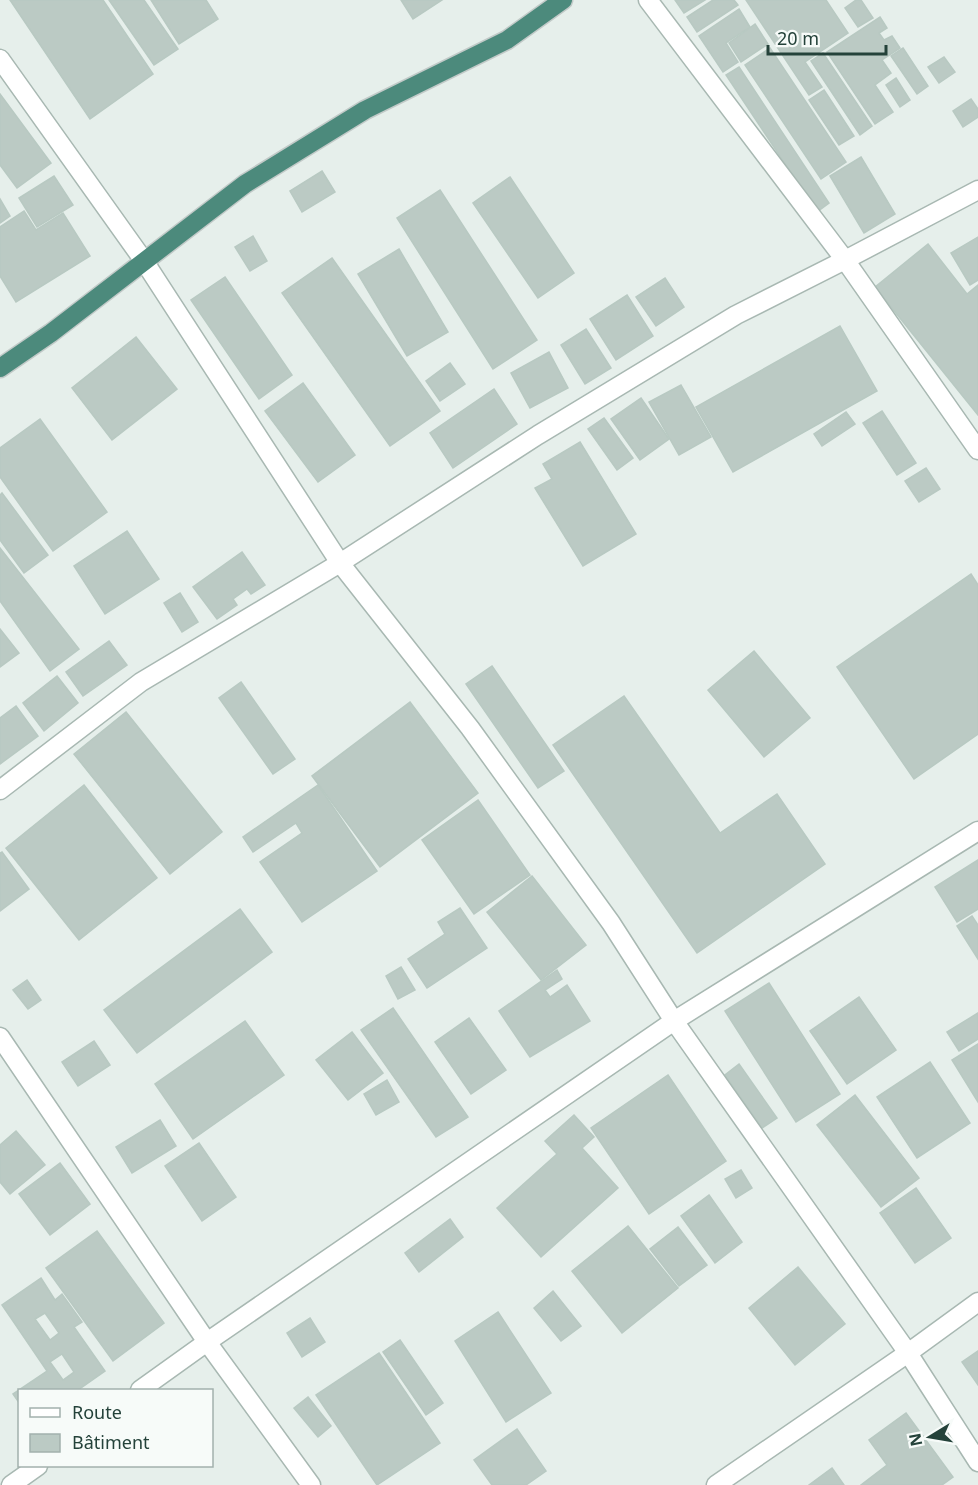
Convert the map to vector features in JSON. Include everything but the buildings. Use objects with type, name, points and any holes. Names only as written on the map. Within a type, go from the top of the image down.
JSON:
[{"type":"highway","points":[[0,368],[51,333],[245,184],[365,110],[507,40],[563,0]]},
{"type":"street","points":[[648,0],[844,260],[978,450]]},
{"type":"street","points":[[0,59],[144,261],[340,563],[470,728],[611,923],[674,1021],[908,1353],[978,1462]]},
{"type":"street","points":[[0,790],[141,682],[340,563],[538,435],[736,315],[978,190]]},
{"type":"street","points":[[141,1389],[674,1021],[978,831]]},
{"type":"street","points":[[0,1037],[207,1342],[311,1485]]},
{"type":"street","points":[[716,1485],[978,1302]]},
{"type":"street","points":[[11,1485],[37,1467]]}]
